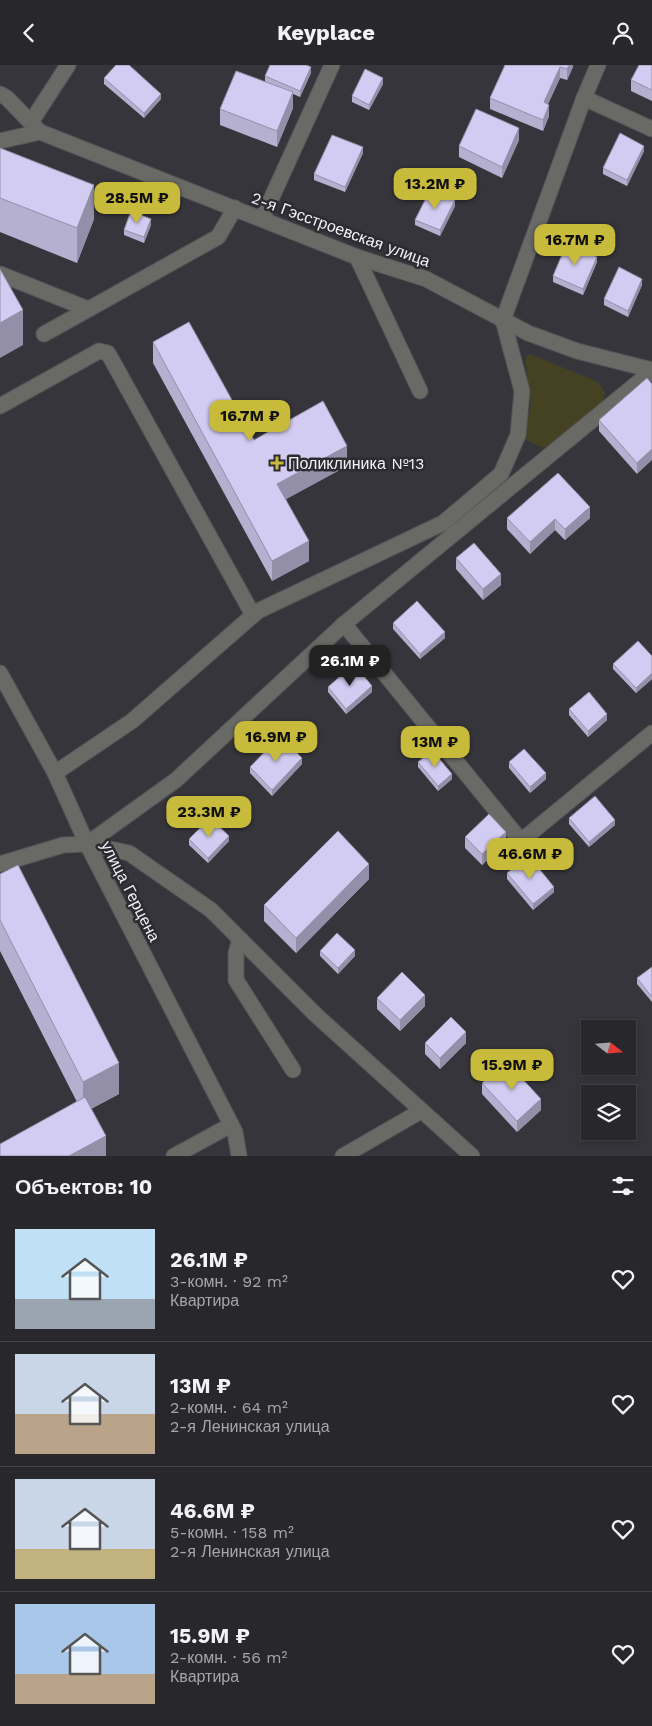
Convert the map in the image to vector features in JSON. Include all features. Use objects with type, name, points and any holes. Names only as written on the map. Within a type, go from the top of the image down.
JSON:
[{"type":"street","points":[[0,141],[35,127],[68,65]]},
{"type":"street","points":[[262,219],[332,65]]},
{"type":"street","points":[[55,773],[132,721],[253,615],[306,587],[443,523],[501,474],[518,435],[522,391],[503,320],[584,98],[598,65]]},
{"type":"street","name":"2-я Гэсстроевская улица","points":[[0,94],[7,98],[35,127],[357,257],[426,279],[528,333],[577,351],[652,370]]},
{"type":"street","points":[[584,98],[652,129]]},
{"type":"street","points":[[44,334],[218,237],[235,208]]},
{"type":"street","points":[[357,257],[420,391]]},
{"type":"street","points":[[0,274],[88,309]]},
{"type":"street","points":[[0,406],[99,351],[108,353],[253,615]]},
{"type":"street","points":[[87,844],[176,780],[344,624],[652,370]]},
{"type":"street","points":[[344,624],[521,841],[652,733]]},
{"type":"street","name":"улица Герцена","points":[[0,673],[55,773],[87,844],[231,1125],[236,1137],[239,1156]]},
{"type":"street","points":[[0,864],[63,845],[87,844],[128,853],[211,909],[317,1016],[472,1156]]},
{"type":"street","points":[[240,939],[236,953],[236,980],[294,1070]]},
{"type":"street","points":[[350,1154],[421,1111]]},
{"type":"street","points":[[174,1156],[231,1125]]},
{"type":"shaded area","points":[[530,354],[598,382],[605,393],[603,401],[554,447],[538,446],[524,438],[531,402],[525,358]]},
{"type":"building","points":[[116,65],[129,65],[161,94],[144,113],[104,78]]},
{"type":"building","points":[[270,65],[306,65],[311,67],[300,91],[265,76]]},
{"type":"building","points":[[505,65],[569,65],[567,69],[560,67],[544,102],[549,105],[543,120],[490,98]]},
{"type":"building","points":[[639,65],[652,65],[652,90],[631,80]]},
{"type":"building","points":[[365,69],[383,78],[369,105],[352,96]]},
{"type":"building","points":[[236,71],[293,92],[277,131],[220,109]]},
{"type":"building","points":[[476,109],[519,128],[502,167],[459,146]]},
{"type":"building","points":[[620,133],[644,146],[627,180],[603,168]]},
{"type":"building","points":[[332,135],[363,147],[345,187],[314,174]]},
{"type":"building","points":[[0,148],[94,185],[77,228],[0,198]]},
{"type":"building","points":[[430,190],[455,200],[440,230],[415,220]]},
{"type":"building","points":[[131,211],[151,219],[144,237],[124,230]]},
{"type":"building","points":[[567,243],[597,257],[583,289],[553,276]]},
{"type":"building","points":[[619,267],[642,279],[628,311],[604,299]]},
{"type":"building","points":[[0,269],[23,310],[0,323]]},
{"type":"building","name":"Поликлиника №13","points":[[189,322],[254,440],[323,401],[347,446],[277,484],[309,541],[272,561],[153,342]]},
{"type":"building","points":[[647,378],[652,384],[652,449],[637,463],[599,420]]},
{"type":"building","points":[[558,473],[590,507],[565,529],[555,519],[530,542],[507,518]]},
{"type":"building","points":[[474,543],[501,574],[483,589],[456,558]]},
{"type":"building","points":[[417,601],[445,632],[420,654],[393,623]]},
{"type":"building","points":[[638,641],[652,656],[652,673],[636,688],[613,664]]},
{"type":"building","points":[[354,664],[372,686],[346,709],[328,687]]},
{"type":"building","points":[[589,692],[607,714],[588,731],[569,709]]},
{"type":"building","points":[[280,736],[302,758],[272,790],[250,767]]},
{"type":"building","points":[[524,749],[546,773],[530,787],[509,762]]},
{"type":"building","points":[[432,750],[452,774],[438,786],[418,762]]},
{"type":"building","points":[[595,796],[615,820],[589,842],[569,818]]},
{"type":"building","points":[[489,814],[506,832],[482,854],[465,837]]},
{"type":"building","points":[[210,818],[229,836],[208,858],[189,839]]},
{"type":"building","points":[[338,831],[369,864],[296,938],[264,905]]},
{"type":"building","points":[[528,855],[554,887],[533,904],[507,873]]},
{"type":"building","points":[[18,865],[119,1063],[83,1082],[0,920],[0,874]]},
{"type":"building","points":[[337,933],[355,950],[338,968],[320,951]]},
{"type":"building","points":[[652,967],[652,997],[637,978]]},
{"type":"building","points":[[402,972],[425,995],[400,1020],[377,998]]},
{"type":"building","points":[[451,1017],[466,1032],[440,1058],[425,1043]]},
{"type":"building","points":[[506,1061],[541,1099],[517,1121],[482,1083]]},
{"type":"building","points":[[85,1097],[106,1136],[69,1156],[0,1156],[0,1144]]},
{"type":"place","name":"Поликлиника №13","points":[[277,463]]}]
